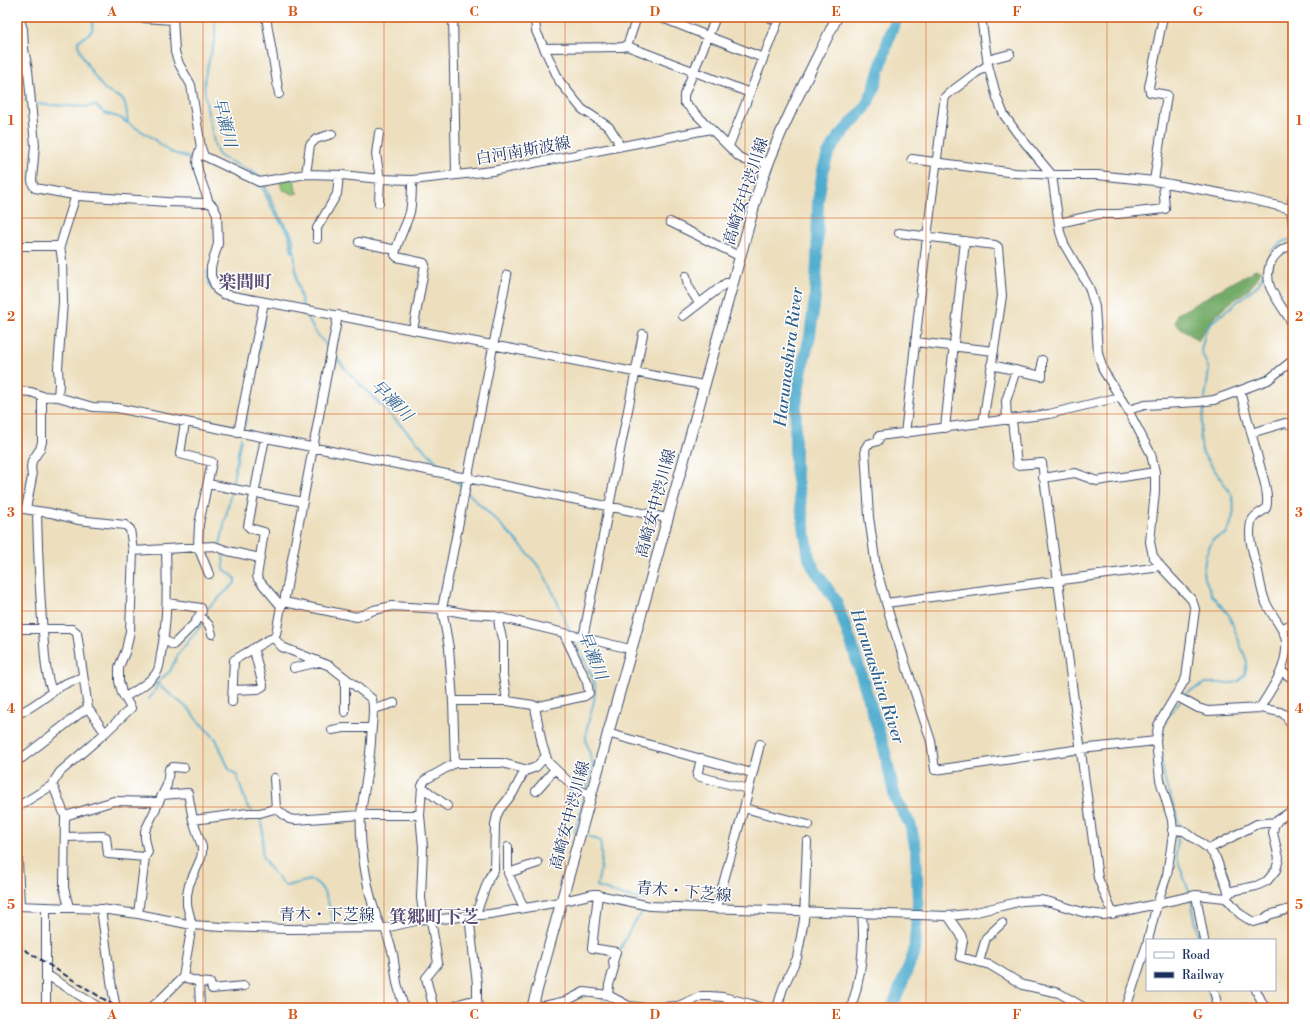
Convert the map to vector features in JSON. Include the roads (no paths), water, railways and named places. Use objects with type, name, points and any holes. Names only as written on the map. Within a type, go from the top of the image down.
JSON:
[{"type":"main road","name":"高崎安中渋川線","points":[[532,1008],[630,649],[758,192],[784,125],[838,17]]},
{"type":"street","points":[[19,17],[23,29],[35,145],[33,185],[40,190],[76,196],[166,202],[208,202]]},
{"type":"street","points":[[110,17],[174,19],[175,52],[179,64],[191,85],[201,148],[196,162],[208,202],[213,206],[217,214],[218,244],[211,271],[217,290],[223,294],[703,386]]},
{"type":"street","points":[[266,17],[279,94]]},
{"type":"street","points":[[453,17],[456,174]]},
{"type":"street","points":[[535,17],[536,31],[560,82],[582,109],[609,127],[617,139],[619,147]]},
{"type":"street","points":[[627,46],[637,17]]},
{"type":"street","points":[[660,17],[763,58]]},
{"type":"street","points":[[716,17],[684,95],[684,102],[739,157],[745,160],[768,163]]},
{"type":"street","points":[[729,146],[778,21],[768,17]]},
{"type":"street","points":[[981,17],[987,63],[997,98],[1004,115],[1052,175],[1060,232],[1064,244],[1090,287],[1095,308],[1098,352],[1103,370],[1128,410],[1151,454],[1155,472],[1150,542],[1153,556],[1192,600],[1195,609],[1186,678],[1180,698],[1158,725],[1156,741],[1160,780],[1172,820],[1173,830],[1167,875],[1148,939]]},
{"type":"street","points":[[1154,182],[1168,95],[1150,92],[1149,87],[1163,17]]},
{"type":"street","points":[[544,48],[627,46],[750,93]]},
{"type":"street","points":[[905,434],[927,237],[945,97],[987,63],[1010,54]]},
{"type":"street","name":"白河南斯波線","points":[[201,148],[204,156],[207,158],[259,182],[306,174],[412,180],[492,171],[712,129]]},
{"type":"street","points":[[379,133],[376,154],[380,179],[379,202]]},
{"type":"street","points":[[306,174],[310,145],[316,139],[332,134]]},
{"type":"street","points":[[912,159],[1015,173],[1097,175],[1164,183],[1291,208]]},
{"type":"street","points":[[317,239],[317,228],[337,194],[339,175]]},
{"type":"street","points":[[412,180],[409,214],[395,255],[397,257],[425,264],[413,330]]},
{"type":"street","points":[[1059,222],[1099,214],[1118,214],[1165,209],[1164,183]]},
{"type":"street","points":[[58,397],[58,368],[63,302],[62,260],[60,246],[76,196]]},
{"type":"street","points":[[1293,196],[1291,208],[1293,225]]},
{"type":"street","points":[[670,222],[739,256]]},
{"type":"street","points":[[899,233],[995,244],[998,247],[1003,290],[983,423]]},
{"type":"street","points":[[945,428],[965,241]]},
{"type":"street","points":[[359,242],[396,250]]},
{"type":"street","points":[[17,246],[60,246]]},
{"type":"street","points":[[1293,246],[1284,248],[1275,254],[1269,265],[1269,274],[1270,287],[1293,325]]},
{"type":"street","points":[[455,763],[453,701],[449,648],[442,609],[508,275]]},
{"type":"street","points":[[686,276],[688,286],[699,304]]},
{"type":"street","points":[[682,316],[726,284],[732,284]]},
{"type":"street","points":[[238,433],[264,302]]},
{"type":"street","points":[[232,702],[234,660],[274,638],[276,634],[303,502],[312,447],[331,360],[338,315]]},
{"type":"street","points":[[581,638],[643,334]]},
{"type":"street","points":[[915,342],[994,351]]},
{"type":"street","points":[[991,365],[1042,376],[1042,360]]},
{"type":"street","points":[[1128,410],[1145,405],[1208,401],[1268,380],[1293,360]]},
{"type":"street","points":[[1016,370],[1006,401],[1017,465],[1042,463],[1098,878],[1113,914]]},
{"type":"street","points":[[17,391],[31,392],[42,396],[58,397],[93,407],[116,408],[457,476],[467,480],[667,518]]},
{"type":"street","points":[[1240,391],[1265,484],[1265,509],[1251,519],[1250,535],[1264,596],[1270,610],[1282,628],[1286,640],[1284,664],[1260,708]]},
{"type":"street","points":[[26,509],[32,477],[32,461],[40,449],[42,442],[42,396]]},
{"type":"street","points":[[1120,397],[1049,414],[905,434],[879,436],[878,441],[868,444],[864,449],[869,517],[874,555],[886,603],[931,741],[936,770],[1081,749],[1156,741]]},
{"type":"street","points":[[185,422],[180,454],[212,462],[199,524],[198,547],[208,574]]},
{"type":"street","points":[[1251,433],[1285,423],[1293,425]]},
{"type":"street","points":[[265,438],[248,526],[264,532],[257,576],[258,579],[283,604],[357,617],[374,610],[392,606],[442,609],[469,614],[490,615],[630,649]]},
{"type":"street","points":[[1043,478],[1075,473],[1096,481],[1155,472]]},
{"type":"street","points":[[208,484],[303,502]]},
{"type":"street","points":[[17,508],[78,520],[125,525],[130,529],[133,551],[130,631],[126,650],[119,667],[119,681],[122,693],[131,708],[60,772],[51,786],[17,807]]},
{"type":"street","points":[[36,511],[45,662],[53,692]]},
{"type":"street","points":[[133,551],[214,546],[228,552],[260,558]]},
{"type":"street","points":[[125,697],[140,688],[156,673],[164,640],[167,603],[166,549]]},
{"type":"street","points":[[886,603],[1153,568],[1159,564]]},
{"type":"street","points":[[164,640],[173,645],[200,616],[202,611],[201,608],[167,603]]},
{"type":"street","points":[[200,616],[209,625],[212,634]]},
{"type":"street","points":[[498,617],[503,642],[503,675],[507,701]]},
{"type":"street","points":[[1282,628],[1293,624]]},
{"type":"street","points":[[17,629],[72,629],[77,633],[88,708],[105,733]]},
{"type":"street","points":[[535,707],[585,696],[589,693],[587,682],[566,634]]},
{"type":"street","points":[[274,638],[282,647],[330,666],[372,699],[374,708],[370,759],[361,815],[362,857],[375,916],[383,928],[393,954],[397,983],[404,1008]]},
{"type":"street","points":[[233,690],[258,689],[263,686],[255,654],[252,649]]},
{"type":"street","points":[[294,668],[319,662]]},
{"type":"street","points":[[1281,671],[1293,679]]},
{"type":"street","points":[[17,714],[34,705],[67,683],[83,678]]},
{"type":"street","points":[[345,678],[345,712]]},
{"type":"street","points":[[1180,698],[1198,708],[1208,711],[1260,708],[1280,712],[1284,714],[1293,726]]},
{"type":"street","points":[[453,701],[507,701],[530,703],[535,707],[542,744],[548,762],[573,786],[591,796]]},
{"type":"street","points":[[374,708],[394,703]]},
{"type":"street","points":[[17,760],[22,758],[82,711],[88,708]]},
{"type":"street","points":[[332,730],[344,728],[372,728]]},
{"type":"street","points":[[608,733],[752,773]]},
{"type":"street","points":[[716,909],[760,744]]},
{"type":"street","points":[[433,1005],[426,978],[438,963],[428,919],[421,898],[423,847],[420,815],[422,787],[425,780],[455,763],[502,763],[528,770],[536,767],[546,756]]},
{"type":"street","points":[[701,758],[696,776],[748,790]]},
{"type":"street","points":[[138,914],[145,857],[148,852],[145,832],[166,785],[170,769],[173,767],[184,768]]},
{"type":"street","points":[[536,791],[555,769]]},
{"type":"street","points":[[478,1008],[472,916],[494,870],[495,824],[497,815],[500,808],[513,793],[525,770]]},
{"type":"street","points":[[274,778],[276,809],[289,819],[296,820],[361,815],[420,815]]},
{"type":"street","points":[[51,786],[54,788],[65,816],[64,888],[69,908]]},
{"type":"street","points":[[422,787],[447,806]]},
{"type":"street","points":[[65,816],[114,801],[160,799],[188,793],[193,820],[202,847],[202,852],[201,858],[189,885],[187,895],[187,905],[192,925],[183,978],[150,1008]]},
{"type":"street","points":[[744,808],[809,826]]},
{"type":"street","points":[[193,820],[248,813],[260,813],[276,809]]},
{"type":"street","points":[[1209,849],[1257,824],[1276,822],[1293,810]]},
{"type":"street","points":[[1227,896],[1232,891],[1256,886],[1266,881],[1276,870],[1279,858],[1273,833],[1276,822]]},
{"type":"street","points":[[1173,830],[1183,831],[1209,849],[1216,858],[1227,896],[1240,914],[1254,922],[1274,912],[1293,908]]},
{"type":"street","points":[[65,837],[103,836],[106,837],[107,840],[106,852],[108,854],[145,857]]},
{"type":"street","points":[[17,842],[19,906]]},
{"type":"street","points":[[777,1008],[783,988],[798,958],[805,912],[807,842]]},
{"type":"street","points":[[508,847],[508,873],[524,908]]},
{"type":"street","points":[[508,873],[538,863]]},
{"type":"street","points":[[598,894],[592,948],[616,952],[609,985],[605,995]]},
{"type":"street","name":"青木・下芝線","points":[[19,906],[101,909],[138,914],[192,925],[287,929],[383,928],[428,919],[472,916],[524,908],[598,894],[650,906],[948,916],[968,914],[1031,900],[1050,902],[1103,915],[1196,895],[1227,896]]},
{"type":"street","points":[[1196,895],[1204,939]]},
{"type":"street","points":[[46,907],[46,1008]]},
{"type":"street","points":[[101,909],[116,1008]]},
{"type":"street","points":[[851,1008],[863,953],[866,914]]},
{"type":"street","points":[[948,916],[963,941],[960,957],[990,965],[1023,985],[1059,993],[1085,1008]]},
{"type":"street","points":[[979,962],[986,938],[1002,923]]},
{"type":"street","points":[[1126,1008],[1146,947]]},
{"type":"street","points":[[47,976],[100,1008]]},
{"type":"street","points":[[183,978],[210,983],[212,989],[244,986]]},
{"type":"street","points":[[199,982],[200,1008]]},
{"type":"street","points":[[1214,991],[1218,1008]]},
{"type":"street","points":[[1257,991],[1266,1008]]},
{"type":"street","points":[[535,1008],[566,1001],[584,992],[605,995],[620,1005],[647,1008],[678,1006],[702,996],[723,997],[763,1008]]},
{"type":"street","points":[[451,1008],[477,999]]},
{"type":"waterway","points":[[92,17],[93,26],[91,32],[78,41],[84,59],[93,74],[106,90],[124,101],[128,123],[151,137],[170,152],[193,159]]},
{"type":"waterway","name":"早瀬川","points":[[215,17],[215,38],[205,76],[204,87],[215,147],[221,157],[259,175],[262,180]]},
{"type":"waterway","name":"Harunashira River","points":[[892,1008],[914,953],[918,902],[916,849],[910,824],[895,798],[885,752],[852,645],[836,601],[813,567],[809,558],[795,467],[795,438],[796,405],[801,372],[810,336],[815,298],[818,201],[823,170],[828,154],[839,137],[865,108],[873,91],[891,31],[898,17]]},
{"type":"waterway","points":[[17,100],[26,100]]},
{"type":"waterway","points":[[33,104],[85,107],[95,105],[104,113],[121,118],[127,123]]},
{"type":"waterway","name":"早瀬川","points":[[264,184],[278,214],[291,233],[297,281],[303,307]]},
{"type":"waterway","name":"早瀬川","points":[[258,185],[262,187],[274,212],[289,234],[292,252],[295,252]]},
{"type":"waterway","points":[[1268,260],[1272,252],[1278,246],[1285,241],[1293,239]]},
{"type":"waterway","points":[[207,271],[209,283],[212,289]]},
{"type":"waterway","points":[[1205,399],[1209,370],[1201,350],[1206,331],[1211,323],[1258,285],[1265,272]]},
{"type":"waterway","name":"早瀬川","points":[[305,313],[314,330],[329,349]]},
{"type":"waterway","points":[[244,428],[265,316]]},
{"type":"waterway","name":"早瀬川","points":[[333,354],[348,372],[445,470]]},
{"type":"waterway","points":[[1183,698],[1188,692],[1206,683],[1232,683],[1239,681],[1245,674],[1247,662],[1229,615],[1212,595],[1203,574],[1206,555],[1213,539],[1226,534],[1234,510],[1232,495],[1202,452],[1200,435],[1205,404]]},
{"type":"waterway","points":[[232,485],[241,438]]},
{"type":"waterway","name":"早瀬川","points":[[454,479],[464,489]]},
{"type":"waterway","points":[[220,545],[231,492]]},
{"type":"waterway","name":"早瀬川","points":[[467,492],[515,539],[533,559],[553,592],[570,631]]},
{"type":"waterway","points":[[208,608],[235,583],[235,578],[224,569],[223,553]]},
{"type":"waterway","points":[[149,699],[155,691],[158,682],[170,671],[179,653],[203,623]]},
{"type":"waterway","name":"早瀬川","points":[[574,639],[593,678],[595,687],[594,701],[586,732],[586,741],[593,765],[587,788]]},
{"type":"waterway","points":[[158,682],[162,688],[190,710],[196,719],[216,739],[229,769],[237,776],[247,806],[252,811]]},
{"type":"waterway","points":[[1179,829],[1177,814],[1168,791],[1164,775],[1161,756],[1161,736],[1165,721],[1180,701]]},
{"type":"waterway","name":"早瀬川","points":[[576,833],[575,831],[584,799]]},
{"type":"waterway","points":[[259,816],[263,826],[262,856],[268,866],[286,886],[310,880],[316,882],[327,898],[334,925]]},
{"type":"waterway","points":[[1178,833],[1176,855],[1189,892]]},
{"type":"waterway","name":"早瀬川","points":[[586,835],[600,841],[601,858],[597,887],[624,896],[647,900]]},
{"type":"waterway","points":[[1191,899],[1199,939]]},
{"type":"waterway","name":"早瀬川","points":[[619,952],[632,926],[643,911]]},
{"type":"waterway","points":[[1209,991],[1213,1008]]},
{"type":"waterway","name":"早瀬川","points":[[603,997],[603,1008]]},
{"type":"railway","points":[[17,945],[118,1008]]},
{"type":"district","name":"楽間町","points":[[245,282]]},
{"type":"district","name":"箕郷町下芝","points":[[434,917]]}]
